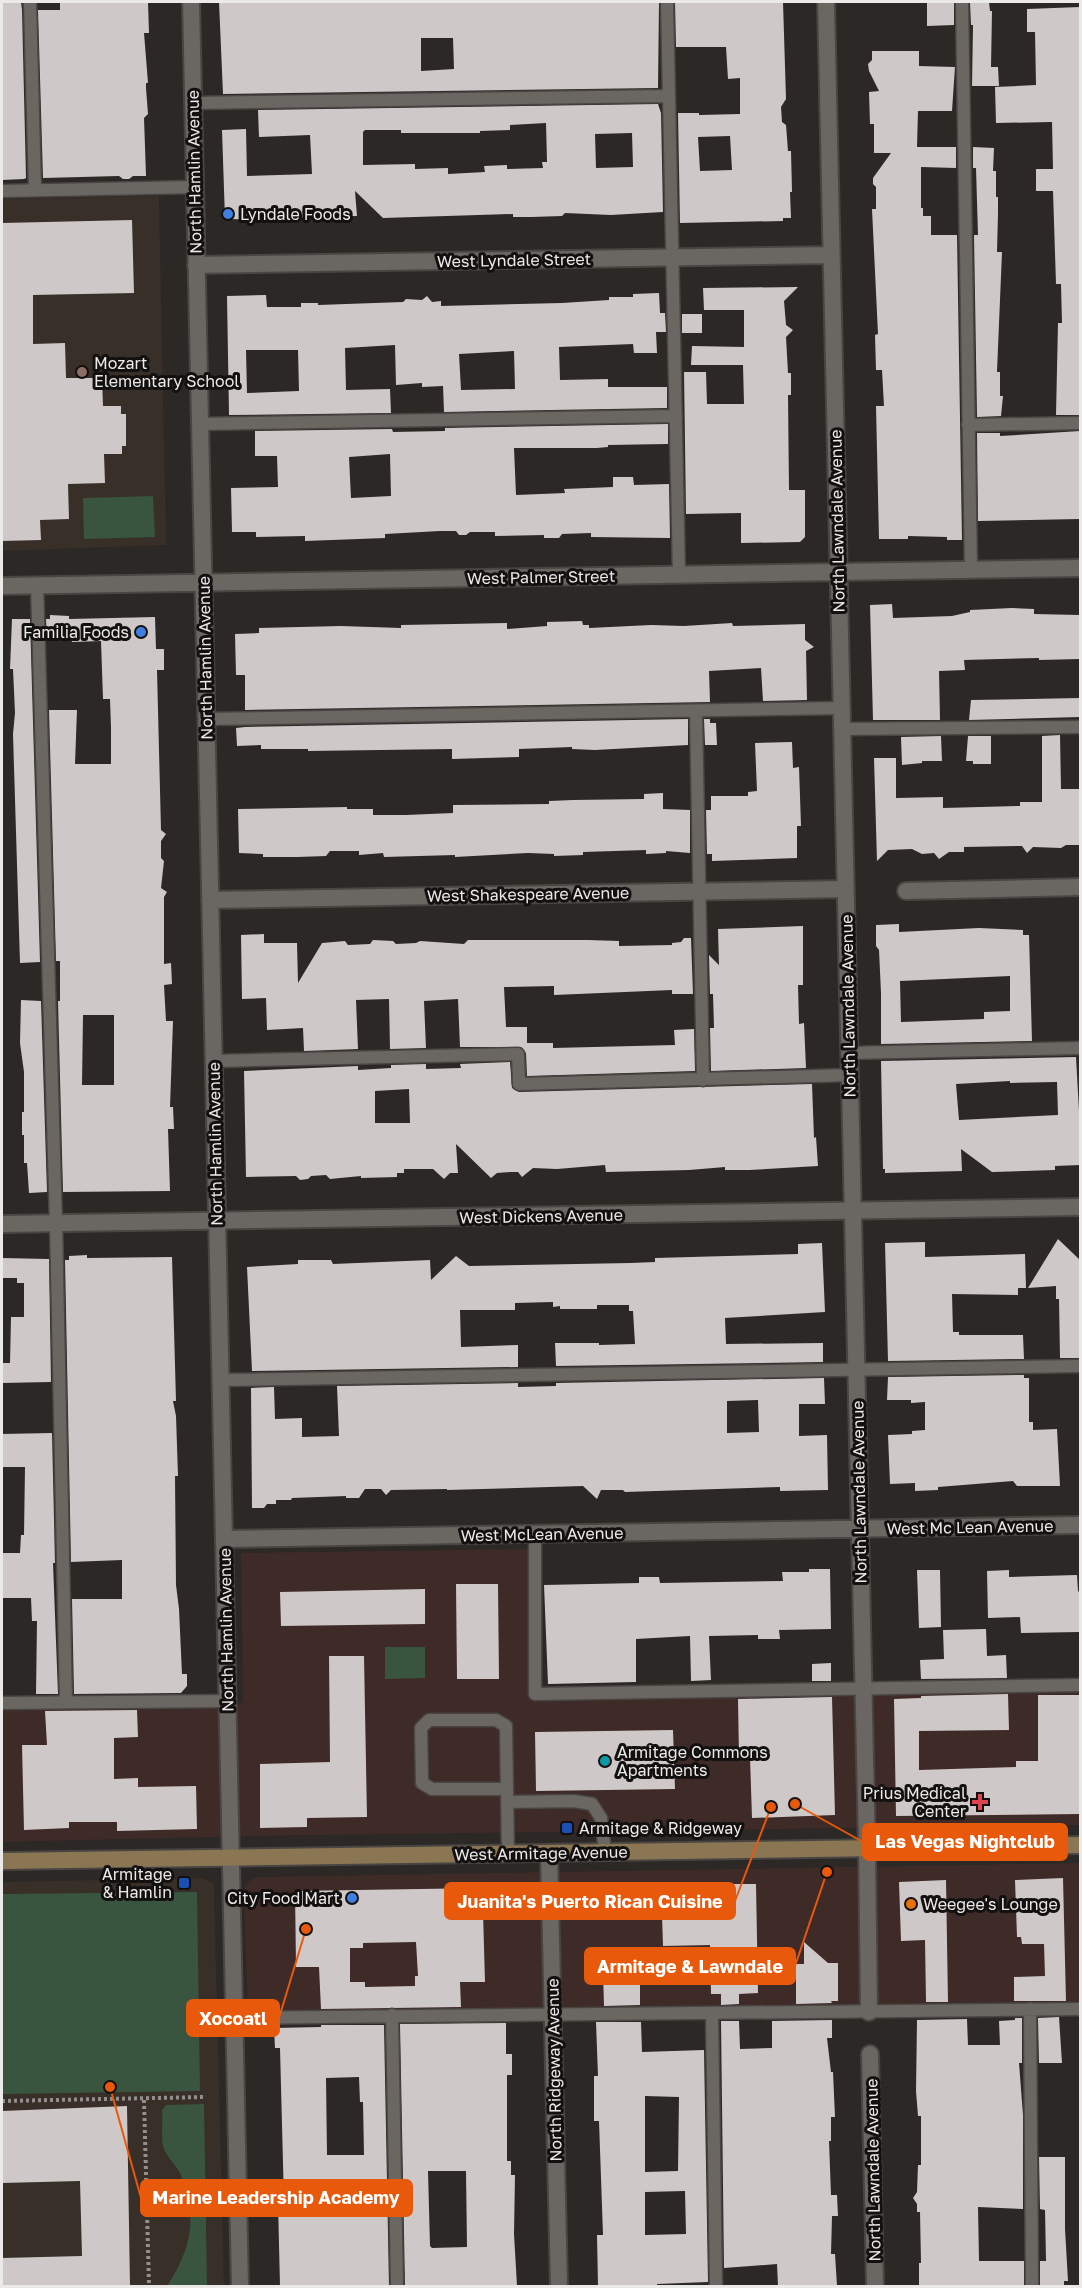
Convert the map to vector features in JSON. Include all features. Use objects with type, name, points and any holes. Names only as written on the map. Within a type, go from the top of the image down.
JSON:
[{"type":"main road","name":"West Armitage Avenue","points":[[2,1861],[1080,1845]]},
{"type":"street","name":"North Hamlin Avenue","points":[[190,2],[240,2286]]},
{"type":"street","name":"North Lawndale Avenue","points":[[826,2],[869,2012]]},
{"type":"street","name":"West Lyndale Street","points":[[196,265],[831,255]]},
{"type":"street","name":"West Palmer Street","points":[[2,586],[1080,568]]},
{"type":"street","points":[[906,891],[1080,888]]},
{"type":"street","name":"West Shakespeare Avenue","points":[[210,900],[845,889]]},
{"type":"street","name":"West Dickens Avenue","points":[[2,1224],[1080,1207]]},
{"type":"street","name":"West Mc Lean Avenue","points":[[860,1528],[1080,1525]]},
{"type":"street","name":"West McLean Avenue","points":[[224,1539],[860,1528]]},
{"type":"street","name":"North Ridgeway Avenue","points":[[549,1853],[559,2286]]},
{"type":"street","name":"North Lawndale Avenue","points":[[870,2054],[875,2286]]},
{"type":"lane","points":[[30,2],[35,190]]},
{"type":"lane","points":[[667,2],[679,575]]},
{"type":"lane","points":[[962,2],[971,570]]},
{"type":"lane","points":[[193,103],[669,96]]},
{"type":"lane","points":[[2,191],[195,188]]},
{"type":"lane","points":[[200,424],[676,416]]},
{"type":"lane","points":[[968,425],[1080,423]]},
{"type":"lane","points":[[37,585],[56,1223],[66,1702]]},
{"type":"lane","points":[[206,719],[841,708]]},
{"type":"lane","points":[[696,712],[703,1080]]},
{"type":"lane","points":[[842,729],[1080,728]]},
{"type":"lane","points":[[849,1053],[1080,1048]]},
{"type":"lane","points":[[214,1061],[518,1054],[519,1084],[850,1075]]},
{"type":"lane","points":[[220,1380],[1080,1366]]},
{"type":"lane","points":[[535,1534],[535,1695],[1080,1685]]},
{"type":"lane","points":[[2,1703],[227,1701]]},
{"type":"lane","points":[[507,1789],[432,1789],[422,1783],[421,1728],[429,1720],[496,1720],[506,1726],[507,1789],[507,1802],[508,1854]]},
{"type":"lane","points":[[507,1802],[574,1801],[592,1804],[601,1818],[605,1852]]},
{"type":"lane","points":[[1030,2009],[1032,2286]]},
{"type":"lane","points":[[234,2018],[1080,2009]]},
{"type":"lane","points":[[712,2013],[716,2286]]},
{"type":"lane","points":[[392,2015],[397,2286]]},
{"type":"path","points":[[2,2102],[206,2097]]},
{"type":"path","points":[[144,2100],[149,2286]]},
{"type":"shaded area","name":"Mozart Elementary School","points":[[159,196],[166,545],[2,551],[2,199]]},
{"type":"shaded area","points":[[534,1549],[535,1695],[1080,1685],[1080,1825],[255,1836],[2,1842],[2,1706],[243,1703],[241,1553]]},
{"type":"shaded area","points":[[1080,1863],[1080,2008],[248,2015],[245,1886],[257,1877]]},
{"type":"shaded area","points":[[201,1878],[212,1882],[214,1887],[224,2286],[2,2286],[2,1882]]},
{"type":"green space","points":[[153,496],[155,537],[84,539],[83,498]]},
{"type":"green space","points":[[385,1647],[425,1647],[425,1678],[385,1679]]},
{"type":"green space","points":[[197,1892],[200,2091],[2,2094],[2,1894]]},
{"type":"green space","points":[[204,2104],[207,2286],[167,2286],[187,2245],[190,2218],[186,2189],[180,2173],[163,2146],[162,2110],[166,2105]]},
{"type":"building","points":[[2,2],[21,2],[22,10],[26,178],[24,179],[2,180]]},
{"type":"building","points":[[60,2],[148,2],[149,33],[144,33],[148,83],[146,83],[146,88],[148,114],[144,118],[146,176],[133,176],[129,179],[119,176],[43,178],[38,10],[60,10]]},
{"type":"building","points":[[219,2],[659,2],[658,88],[223,94]],"holes":[[[421,38],[453,38],[454,69],[421,71]]]},
{"type":"building","points":[[675,2],[783,2],[786,99],[781,107],[782,122],[786,125],[788,151],[791,151],[791,218],[783,218],[783,221],[680,223],[678,113],[740,114],[740,78],[728,79],[726,47],[676,47]],"holes":[[[730,136],[732,170],[700,171],[698,137]]]},
{"type":"building","points":[[927,2],[954,2],[954,25],[927,26]]},
{"type":"building","points":[[970,2],[989,2],[990,11],[992,11],[991,67],[998,67],[999,86],[972,86],[973,25],[971,25]]},
{"type":"building","points":[[1080,7],[1080,415],[1056,415],[1058,323],[1062,323],[1061,284],[1056,284],[1053,191],[1036,191],[1036,169],[1053,169],[1052,122],[996,123],[995,87],[1036,85],[1035,32],[1027,32],[1027,9]]},
{"type":"building","points":[[872,51],[919,51],[919,66],[955,67],[952,111],[918,111],[917,147],[956,147],[956,168],[921,167],[921,208],[923,208],[923,216],[931,216],[931,235],[957,235],[962,540],[947,540],[947,537],[908,536],[908,539],[879,539],[876,406],[884,406],[882,370],[876,370],[875,335],[878,334],[872,209],[876,209],[876,187],[873,184],[873,178],[891,153],[874,153],[874,124],[870,124],[869,92],[879,91],[869,71],[868,64],[872,60]]},
{"type":"building","points":[[658,104],[661,113],[663,212],[611,215],[565,213],[562,216],[531,217],[513,217],[513,214],[383,218],[355,191],[357,216],[279,218],[279,220],[225,219],[222,130],[246,129],[247,176],[312,174],[310,135],[259,137],[258,110]],"holes":[[[546,123],[547,162],[542,162],[543,168],[507,169],[507,165],[484,166],[485,172],[448,174],[448,168],[415,169],[415,164],[363,165],[363,132],[365,130],[401,130],[401,133],[480,133],[480,131],[510,130],[510,125]],[[632,133],[633,167],[596,168],[595,134]]]},
{"type":"building","points":[[973,147],[994,148],[993,171],[996,171],[996,197],[998,197],[997,252],[1002,252],[997,372],[1000,372],[1000,396],[1003,396],[1001,416],[977,417],[974,235],[978,235],[976,168],[973,168]]},
{"type":"building","name":"Mozart Elementary School","points":[[132,220],[134,293],[33,295],[33,344],[65,343],[66,378],[102,378],[103,406],[121,406],[121,414],[126,414],[126,446],[122,446],[122,454],[104,454],[105,483],[68,484],[69,519],[40,520],[41,540],[2,541],[2,223]]},
{"type":"building","points":[[798,287],[784,301],[786,325],[793,330],[786,337],[788,373],[791,373],[791,395],[788,395],[789,490],[805,490],[805,537],[800,542],[741,543],[741,513],[686,514],[684,372],[706,372],[707,404],[744,404],[743,365],[691,365],[692,346],[744,347],[744,310],[704,310],[703,288]]},
{"type":"building","points":[[659,293],[660,313],[665,313],[666,332],[656,332],[657,353],[634,353],[633,344],[559,347],[560,380],[608,379],[608,387],[667,387],[667,408],[444,412],[443,386],[422,387],[422,383],[396,385],[395,345],[345,348],[346,390],[390,389],[391,413],[229,415],[227,296],[266,295],[267,307],[301,307],[301,303],[318,303],[318,305],[403,302],[406,299],[422,300],[427,296],[432,302],[441,301],[441,306],[562,303],[609,300],[609,297],[633,297],[633,294]],"holes":[[[246,350],[298,350],[299,391],[247,393]],[[514,351],[515,389],[461,390],[459,354]]]},
{"type":"building","points":[[682,314],[702,314],[702,333],[682,333]]},
{"type":"building","points":[[668,424],[668,444],[608,445],[608,447],[597,448],[514,448],[516,495],[565,493],[564,489],[613,487],[613,477],[633,477],[634,485],[669,484],[670,538],[591,537],[591,533],[562,534],[559,538],[544,538],[544,535],[495,536],[495,532],[470,532],[466,535],[459,535],[456,531],[440,531],[385,534],[385,538],[305,541],[305,536],[256,537],[256,532],[232,532],[231,488],[278,487],[277,456],[255,456],[255,431],[392,429],[393,432],[445,431],[445,428]],"holes":[[[390,454],[391,496],[351,498],[349,457]]]},
{"type":"building","points":[[1080,431],[1080,519],[978,521],[977,433],[1000,433],[1000,436]]},
{"type":"building","points":[[892,604],[893,618],[952,616],[970,612],[970,610],[1012,608],[1034,609],[1034,614],[1080,615],[1080,659],[964,660],[965,670],[939,671],[940,720],[873,720],[870,605]]},
{"type":"building","points":[[50,615],[69,616],[69,619],[155,617],[156,649],[164,649],[164,670],[157,670],[161,830],[166,834],[161,841],[161,858],[164,861],[161,888],[167,892],[164,897],[164,964],[171,963],[172,984],[164,985],[166,1021],[173,1021],[170,1107],[173,1107],[174,1129],[168,1129],[170,1191],[63,1192],[58,1001],[60,1001],[60,961],[56,961],[49,710],[77,710],[75,764],[111,764],[111,728],[110,699],[103,699],[101,641],[72,642],[72,637],[47,637],[46,619],[50,619]],"holes":[[[83,1015],[114,1015],[114,1085],[82,1085]]]},
{"type":"building","points":[[12,619],[30,619],[40,962],[20,963],[13,734],[15,713],[13,669],[10,669]]},
{"type":"building","points":[[582,621],[583,625],[589,625],[589,628],[732,623],[733,626],[805,624],[805,640],[814,647],[806,651],[807,700],[763,701],[761,668],[709,671],[710,702],[245,710],[245,675],[236,675],[235,634],[259,633],[259,628],[341,626],[401,628],[401,625],[507,623],[507,629],[547,626],[547,622]]},
{"type":"building","points":[[1080,698],[1080,717],[969,720],[971,700]]},
{"type":"building","points":[[688,719],[688,745],[595,750],[572,749],[572,747],[519,749],[519,757],[452,759],[452,749],[308,751],[308,749],[261,749],[261,745],[237,746],[236,728],[245,727]]},
{"type":"building","points":[[704,719],[710,719],[710,723],[716,723],[717,745],[705,745]]},
{"type":"building","points":[[1060,735],[1061,789],[1080,789],[1080,845],[1066,845],[1061,848],[1033,847],[1027,853],[1022,846],[964,847],[964,852],[949,852],[939,859],[934,853],[922,854],[912,849],[888,850],[877,861],[874,758],[896,758],[896,798],[943,797],[943,808],[1020,806],[1020,802],[1042,802],[1042,736]]},
{"type":"building","points":[[941,736],[942,761],[922,761],[922,763],[902,765],[901,737]]},
{"type":"building","points":[[968,736],[991,736],[991,764],[973,764],[973,761],[966,761]]},
{"type":"building","points":[[792,742],[793,768],[799,767],[801,826],[797,826],[797,858],[712,861],[712,854],[707,854],[706,810],[711,810],[711,796],[748,796],[748,792],[757,791],[755,743]]},
{"type":"building","points":[[663,793],[663,809],[690,810],[690,853],[666,851],[666,853],[646,854],[646,850],[583,852],[583,855],[554,856],[554,854],[528,853],[455,857],[455,855],[384,857],[383,853],[359,855],[359,851],[330,851],[326,856],[263,857],[263,854],[239,853],[238,809],[347,807],[347,809],[373,809],[373,815],[406,815],[453,813],[453,805],[549,804],[549,801],[644,799],[644,794]]},
{"type":"building","points":[[899,924],[899,932],[979,928],[1023,930],[1023,935],[1029,935],[1032,1041],[881,1044],[881,993],[876,925]],"holes":[[[1010,976],[1010,1011],[984,1012],[984,1019],[901,1022],[900,981]]]},
{"type":"building","points":[[803,926],[803,985],[798,985],[799,1024],[804,1023],[806,1068],[711,1071],[710,1028],[714,1028],[709,955],[719,965],[718,929]]},
{"type":"building","points":[[264,934],[264,943],[297,943],[298,983],[322,943],[345,941],[348,945],[370,944],[373,940],[393,941],[396,944],[420,941],[464,944],[468,940],[588,940],[619,941],[619,946],[672,945],[672,943],[681,942],[684,938],[691,938],[693,994],[672,994],[672,990],[554,995],[554,986],[504,987],[506,1027],[527,1027],[527,1043],[553,1043],[553,1048],[675,1045],[674,1030],[694,1029],[695,1071],[527,1076],[526,1053],[521,1047],[460,1047],[458,999],[424,1001],[426,1048],[390,1049],[389,999],[356,1000],[358,1049],[304,1051],[303,1028],[267,1030],[266,998],[242,999],[241,935]]},
{"type":"building","points":[[21,1000],[41,1001],[47,1192],[29,1193],[27,1163],[24,1163]]},
{"type":"building","points":[[1076,1057],[1080,1165],[1055,1166],[1055,1170],[992,1172],[961,1149],[962,1171],[885,1173],[883,1169],[881,1061]],"holes":[[[1010,1081],[1010,1083],[1057,1082],[1058,1115],[959,1120],[956,1084]]]},
{"type":"building","points":[[510,1062],[512,1088],[519,1092],[812,1084],[814,1138],[816,1137],[818,1166],[749,1170],[725,1170],[725,1167],[606,1172],[605,1165],[557,1169],[533,1168],[522,1177],[518,1172],[510,1172],[497,1173],[491,1178],[456,1144],[458,1173],[450,1173],[444,1179],[433,1169],[404,1169],[404,1173],[397,1173],[397,1177],[361,1178],[361,1176],[330,1179],[326,1175],[311,1176],[300,1180],[296,1176],[246,1177],[244,1071],[358,1066],[358,1070],[391,1068],[391,1065],[426,1064],[426,1069],[461,1068],[460,1064]],"holes":[[[409,1089],[410,1123],[375,1123],[375,1091]]]},
{"type":"building","points":[[1058,1239],[1080,1260],[1080,1358],[1060,1358],[1059,1299],[1056,1299],[1056,1286],[1028,1288]]},
{"type":"building","points":[[925,1242],[925,1257],[1025,1254],[1026,1288],[1018,1288],[1018,1295],[952,1294],[953,1332],[959,1332],[959,1335],[1023,1335],[1024,1359],[888,1361],[885,1243]]},
{"type":"building","points":[[822,1243],[825,1312],[725,1318],[726,1344],[823,1343],[823,1362],[556,1366],[555,1343],[635,1344],[633,1311],[629,1311],[629,1305],[597,1305],[597,1309],[560,1309],[560,1306],[553,1307],[553,1302],[515,1303],[515,1310],[460,1310],[461,1347],[518,1345],[518,1367],[252,1371],[247,1267],[298,1264],[298,1260],[331,1260],[333,1264],[430,1260],[431,1280],[456,1256],[469,1266],[631,1263],[655,1262],[655,1258],[798,1254],[798,1244]]},
{"type":"building","points":[[87,1255],[87,1258],[172,1257],[176,1401],[173,1401],[176,1416],[178,1476],[175,1476],[176,1585],[182,1674],[187,1674],[187,1686],[181,1693],[74,1694],[72,1599],[122,1599],[122,1560],[71,1562],[65,1260],[69,1260],[69,1256]]},
{"type":"building","points":[[2,1258],[49,1259],[51,1382],[2,1383],[2,1363],[10,1363],[11,1317],[24,1317],[24,1283],[17,1283],[17,1278],[2,1278]]},
{"type":"building","points":[[1024,1375],[1024,1378],[1029,1378],[1029,1422],[1033,1422],[1033,1430],[1057,1429],[1060,1486],[1017,1486],[1013,1481],[915,1491],[915,1483],[890,1484],[888,1435],[912,1434],[912,1431],[925,1430],[925,1402],[887,1400],[888,1377]]},
{"type":"building","points":[[824,1378],[825,1404],[799,1404],[799,1436],[827,1435],[828,1490],[780,1491],[780,1487],[625,1492],[623,1490],[601,1490],[597,1499],[583,1486],[391,1490],[386,1495],[381,1489],[365,1489],[359,1498],[346,1498],[346,1496],[292,1498],[291,1500],[276,1500],[276,1504],[267,1504],[264,1508],[252,1508],[251,1388],[274,1387],[275,1419],[302,1418],[302,1437],[339,1436],[337,1386],[518,1383],[518,1387],[556,1386],[556,1383]],"holes":[[[758,1400],[759,1432],[727,1433],[727,1401]]]},
{"type":"building","points":[[52,1433],[55,1563],[53,1563],[58,1694],[36,1694],[37,1621],[32,1621],[31,1598],[2,1598],[2,1553],[20,1553],[21,1535],[24,1535],[25,1467],[3,1467],[2,1434]]},
{"type":"building","points":[[809,1569],[830,1569],[831,1629],[779,1630],[780,1639],[758,1639],[758,1635],[709,1636],[711,1680],[691,1681],[690,1636],[636,1639],[636,1682],[548,1684],[544,1585],[639,1583],[639,1577],[659,1577],[660,1583],[783,1581],[782,1572],[809,1572]]},
{"type":"building","points":[[917,1570],[940,1570],[941,1627],[919,1628]]},
{"type":"building","points":[[1009,1570],[1009,1577],[1077,1575],[1080,1593],[1079,1632],[1021,1633],[1020,1617],[988,1618],[987,1571]]},
{"type":"building","points":[[456,1584],[498,1584],[499,1679],[457,1679]]},
{"type":"building","points":[[425,1589],[425,1624],[281,1626],[280,1592]]},
{"type":"building","points":[[986,1629],[987,1656],[1006,1655],[1007,1678],[921,1679],[920,1660],[944,1659],[943,1630]]},
{"type":"building","points":[[329,1656],[364,1656],[367,1817],[307,1818],[307,1827],[260,1828],[260,1764],[330,1762]]},
{"type":"building","points":[[831,1663],[831,1681],[812,1681],[812,1664]]},
{"type":"building","points":[[1008,1694],[1009,1730],[919,1731],[919,1770],[1016,1767],[1016,1761],[1038,1761],[1038,1695],[1080,1695],[1080,1814],[896,1816],[894,1699],[921,1698],[921,1696]]},
{"type":"building","points":[[832,1697],[835,1815],[752,1818],[750,1757],[739,1757],[738,1699]]},
{"type":"building","points":[[137,1710],[138,1737],[114,1738],[114,1779],[138,1778],[138,1787],[196,1786],[197,1829],[117,1831],[117,1822],[69,1822],[69,1828],[24,1830],[22,1745],[47,1745],[45,1711]]},
{"type":"building","name":"Armitage Commons Apartments","points":[[673,1730],[675,1789],[536,1791],[535,1732]]},
{"type":"building","points":[[1063,1878],[1066,2001],[1014,2001],[1014,1977],[1045,1976],[1044,1944],[1022,1944],[1021,1937],[1017,1937],[1015,1880]]},
{"type":"building","points":[[946,1880],[948,2002],[926,2002],[925,1940],[901,1941],[899,1882]]},
{"type":"building","points":[[756,1884],[758,1993],[739,1994],[739,2004],[721,2005],[721,1994],[711,1994],[710,1945],[663,1946],[661,1885]]},
{"type":"building","points":[[482,1888],[483,1899],[486,1903],[486,1909],[483,1912],[485,1982],[460,1982],[461,2007],[321,2009],[319,1967],[296,1967],[295,1891]],"holes":[[[416,1942],[418,1976],[415,1976],[415,1986],[365,1987],[365,1982],[350,1982],[350,1948],[363,1948],[363,1943]]]},
{"type":"building","points":[[804,1942],[828,1963],[838,1963],[838,2001],[796,2004],[796,1964],[804,1964]]},
{"type":"building","points":[[603,1972],[640,1972],[640,2005],[604,2006]]},
{"type":"building","points":[[1059,2017],[1062,2063],[1039,2063],[1038,2018]]},
{"type":"building","points":[[1015,2018],[1022,2018],[1022,2063],[1019,2063],[1023,2115],[1023,2209],[978,2207],[979,2261],[1024,2261],[1024,2286],[919,2286],[920,2212],[917,2212],[917,2204],[913,2198],[917,2192],[918,2165],[921,2165],[921,2116],[918,2116],[916,2091],[917,2020],[967,2019],[968,2045],[1000,2045],[999,2021],[1015,2020]]},
{"type":"building","points":[[832,2020],[832,2038],[827,2038],[831,2072],[833,2072],[835,2117],[831,2117],[831,2141],[829,2141],[831,2195],[837,2195],[838,2216],[832,2216],[831,2254],[835,2254],[837,2286],[778,2286],[777,2264],[724,2268],[721,2021],[739,2021],[740,2049],[772,2048],[772,2021]]},
{"type":"building","points":[[596,2022],[641,2022],[642,2052],[704,2050],[708,2282],[657,2284],[657,2286],[598,2286],[597,2235],[603,2235],[599,2121],[594,2121],[594,2076],[598,2076]],"holes":[[[645,2096],[679,2097],[678,2171],[645,2172]],[[685,2191],[686,2234],[645,2235],[645,2192]]]},
{"type":"building","points":[[506,2023],[506,2054],[512,2054],[512,2075],[507,2075],[507,2161],[511,2161],[511,2175],[515,2175],[514,2234],[517,2286],[405,2286],[400,2024]],"holes":[[[428,2171],[466,2171],[467,2247],[432,2248],[430,2246]]]},
{"type":"building","points":[[321,2025],[384,2025],[389,2286],[280,2286],[278,2202],[284,2202],[280,2048],[275,2048],[274,2028],[321,2027]],"holes":[[[359,2077],[360,2102],[363,2102],[364,2155],[327,2155],[326,2078]]]},
{"type":"building","points":[[127,2106],[130,2286],[2,2286],[2,2258],[82,2256],[80,2181],[2,2183],[2,2111]]},
{"type":"building","points":[[1039,2157],[1065,2157],[1068,2281],[1064,2281],[1064,2286],[1040,2286],[1040,2261],[1046,2261],[1045,2210],[1040,2209]]},
{"type":"place","name":"Lyndale Foods","points":[[228,214]]},
{"type":"place","name":"Mozart Elementary School","points":[[82,372]]},
{"type":"place","name":"Familia Foods","points":[[141,632]]},
{"type":"place","name":"Armitage Commons Apartments","points":[[605,1761]]},
{"type":"place","name":"Prius Medical Center","points":[[980,1802]]},
{"type":"place","name":"Las Vegas Nightclub","points":[[795,1804]]},
{"type":"place","name":"Juanita's Puerto Rican Cuisine","points":[[771,1807]]},
{"type":"place","name":"Armitage & Ridgeway","points":[[567,1828]]},
{"type":"place","name":"Armitage & Lawndale","points":[[827,1872]]},
{"type":"place","name":"Armitage & Hamlin","points":[[184,1883]]},
{"type":"place","name":"City Food Mart","points":[[352,1898]]},
{"type":"place","name":"Weegee's Lounge","points":[[911,1904]]},
{"type":"place","name":"Xocoatl","points":[[306,1929]]},
{"type":"place","name":"Marine Leadership Academy","points":[[110,2087]]}]
